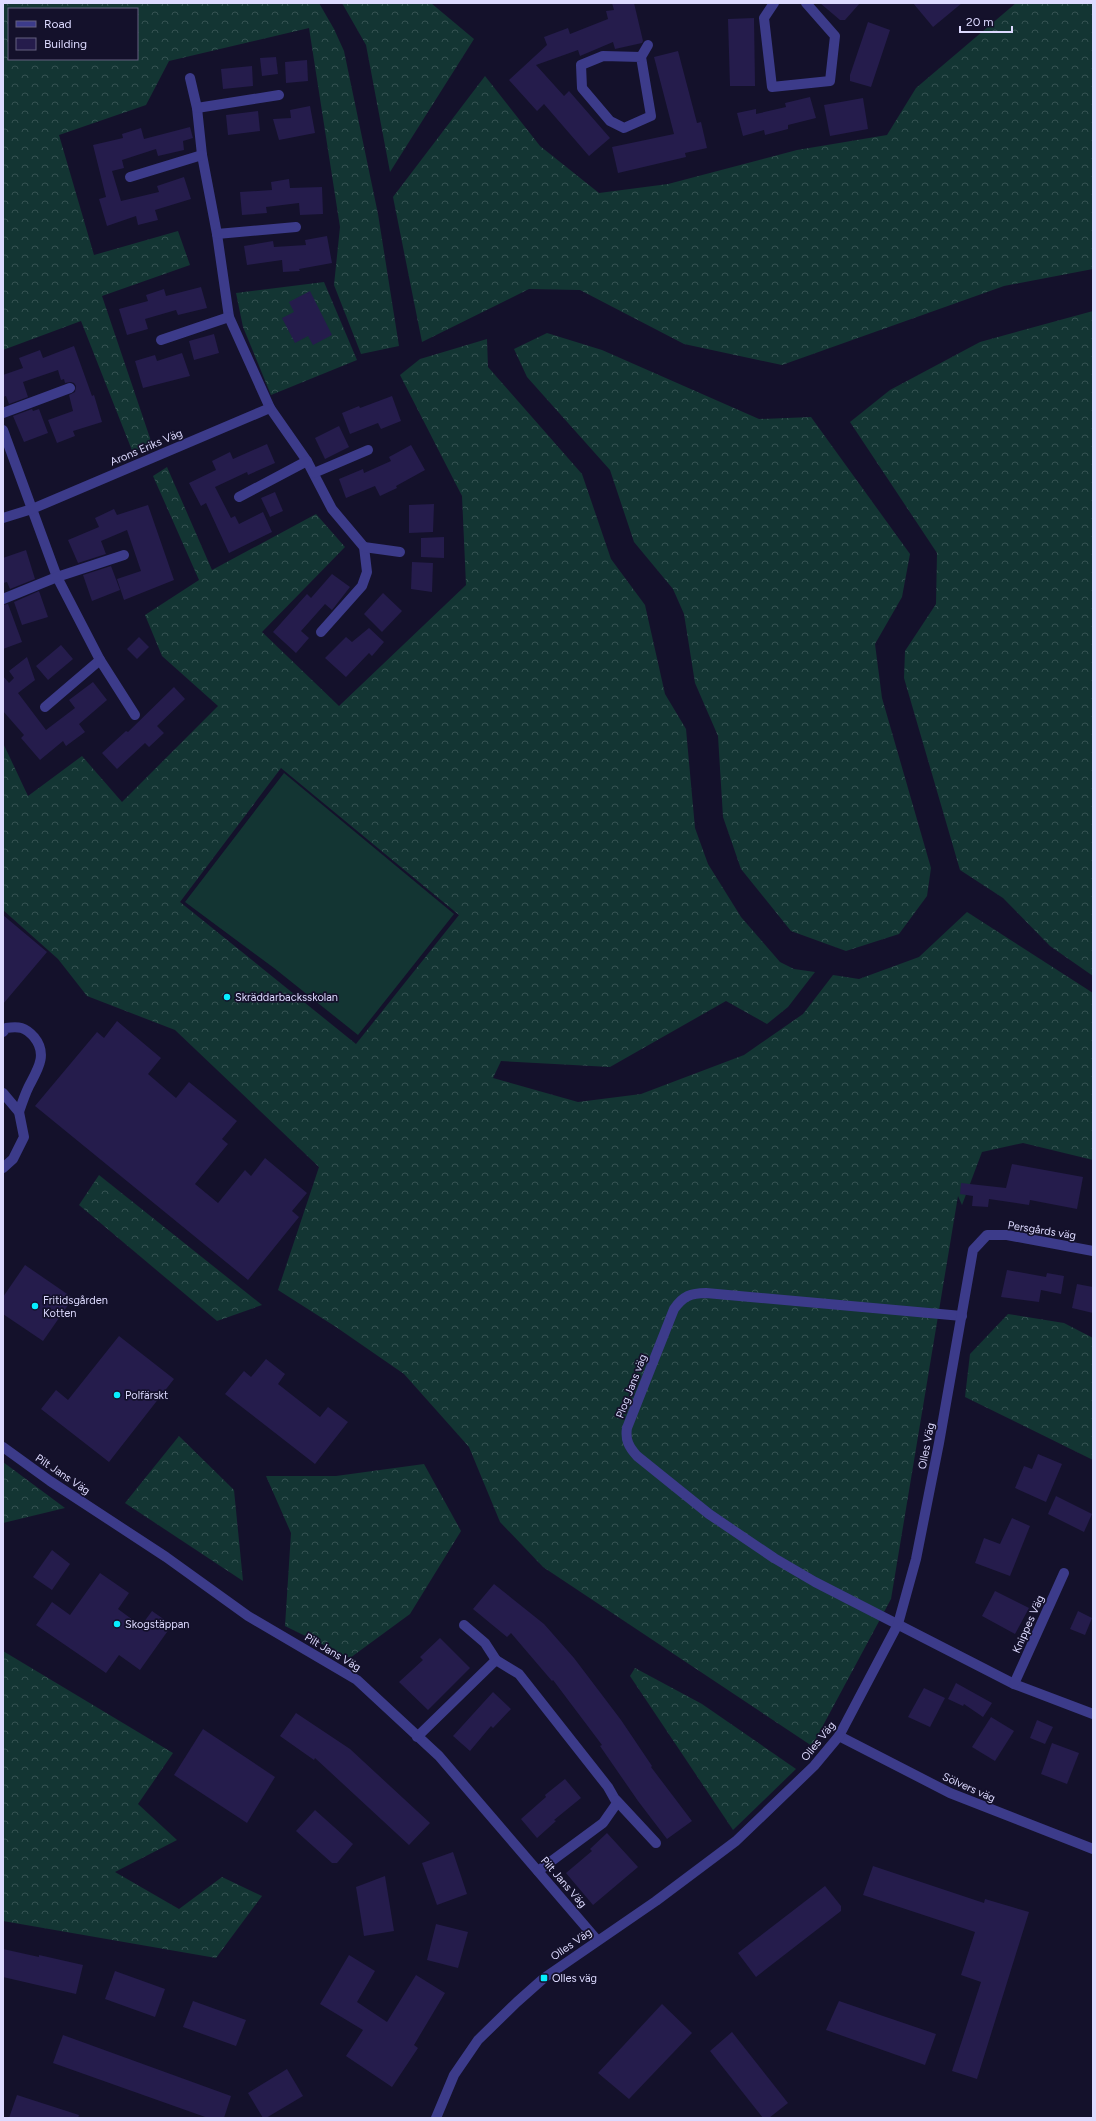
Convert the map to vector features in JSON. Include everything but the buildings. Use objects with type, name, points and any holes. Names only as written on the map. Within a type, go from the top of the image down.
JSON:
[{"type":"street","points":[[774,3],[764,18],[772,88],[830,81],[835,36],[806,3]]},
{"type":"street","points":[[641,57],[603,56],[581,65],[582,88],[610,121],[624,128],[651,116],[641,57],[648,46]]},
{"type":"street","points":[[190,78],[197,108],[202,155],[217,234],[229,317],[270,408],[307,461],[332,509],[364,547],[367,572],[362,586],[321,632]]},
{"type":"street","points":[[197,108],[279,96]]},
{"type":"street","points":[[130,177],[202,155]]},
{"type":"street","points":[[217,234],[296,227]]},
{"type":"street","points":[[161,340],[229,317]]},
{"type":"street","points":[[3,413],[70,388]]},
{"type":"street","name":"Arons Eriks Väg","points":[[3,518],[32,508],[270,408]]},
{"type":"street","points":[[3,430],[57,577],[100,660],[135,715]]},
{"type":"street","points":[[314,473],[368,450]]},
{"type":"street","points":[[239,497],[307,461]]},
{"type":"street","points":[[364,547],[400,552]]},
{"type":"street","points":[[3,599],[57,577],[124,555]]},
{"type":"street","points":[[45,707],[100,660]]},
{"type":"street","points":[[3,1032],[6,1028],[20,1026],[29,1031],[42,1052],[40,1067],[29,1086],[19,1112]]},
{"type":"street","points":[[3,1093],[19,1112],[24,1137],[13,1159],[3,1168]]},
{"type":"street","name":"Persgårds väg","points":[[987,1235],[1007,1235],[1093,1251]]},
{"type":"street","name":"Olles Väg","points":[[436,2118],[454,2075],[478,2040],[544,1978],[597,1940],[656,1901],[736,1841],[814,1766],[839,1736],[898,1624],[925,1519],[973,1250],[987,1235]]},
{"type":"street","name":"Plog Jans väg","points":[[898,1624],[815,1582],[774,1558],[709,1514],[632,1451],[627,1441],[627,1428],[674,1309],[680,1300],[690,1294],[706,1293],[962,1316]]},
{"type":"street","name":"Pilt Jans Väg","points":[[3,1447],[50,1482],[166,1557],[248,1616],[357,1680],[439,1756],[597,1940]]},
{"type":"street","name":"Knippes Väg","points":[[1014,1684],[1064,1573]]},
{"type":"street","points":[[898,1624],[1014,1684],[1093,1714]]},
{"type":"street","points":[[464,1625],[485,1643],[496,1660],[518,1674],[608,1786],[616,1800],[656,1843]]},
{"type":"street","points":[[417,1737],[496,1660]]},
{"type":"street","name":"Sölvers väg","points":[[839,1736],[950,1793],[1093,1849]]},
{"type":"street","points":[[538,1871],[603,1823],[617,1803],[616,1800]]},
{"type":"green space","points":[[3,3],[319,3],[334,29],[344,51],[378,214],[399,346],[361,354],[334,285],[340,227],[309,28],[169,61],[146,105],[59,135],[94,255],[178,231],[190,265],[102,296],[152,444],[133,453],[81,321],[3,350]]},
{"type":"green space","points":[[342,3],[431,3],[474,39],[390,172],[366,45]]},
{"type":"green space","points":[[1016,3],[1093,3],[1093,269],[1004,286],[782,365],[684,344],[580,290],[529,289],[422,342],[393,197],[485,76],[540,146],[599,193],[668,184],[797,150],[887,135],[916,88]]},
{"type":"green space","points":[[324,282],[357,360],[271,395],[243,327],[236,293]]},
{"type":"green space","points":[[1093,311],[1093,976],[1050,946],[1003,898],[960,870],[904,678],[905,651],[936,604],[937,553],[850,422],[890,390],[980,342]]},
{"type":"green space","points":[[547,333],[602,350],[759,419],[811,417],[910,554],[902,597],[875,644],[882,698],[931,868],[927,896],[899,934],[846,951],[791,931],[741,869],[723,817],[718,736],[695,683],[684,614],[673,589],[634,542],[610,470],[527,377],[514,349]]},
{"type":"green space","points":[[487,339],[488,367],[582,474],[611,559],[645,605],[665,694],[686,729],[695,828],[708,864],[741,917],[780,962],[794,969],[815,972],[788,1007],[767,1024],[726,1001],[610,1067],[501,1061],[493,1078],[578,1102],[641,1094],[744,1055],[803,1014],[833,975],[859,979],[919,957],[967,912],[1093,993],[1093,1160],[1023,1143],[982,1152],[962,1205],[958,1196],[891,1599],[812,1746],[543,1567],[500,1522],[469,1447],[404,1374],[336,1327],[278,1290],[319,1167],[175,1030],[87,996],[58,959],[3,910],[3,743],[28,796],[82,756],[122,802],[218,706],[162,656],[145,615],[199,580],[153,476],[167,467],[212,570],[316,514],[345,547],[262,632],[339,706],[466,585],[462,496],[400,375],[420,359]],"holes":[[[281,768],[459,915],[356,1044],[180,902]]]},
{"type":"green space","points":[[284,773],[454,914],[358,1035],[274,968],[185,902]]},
{"type":"green space","points":[[99,1175],[262,1305],[217,1321],[79,1205]]},
{"type":"green space","points":[[1008,1314],[1064,1323],[1093,1338],[1093,1460],[965,1397],[970,1354]]},
{"type":"green space","points":[[179,1436],[234,1490],[243,1581],[125,1503]]},
{"type":"green space","points":[[3,1462],[65,1508],[3,1523]]},
{"type":"green space","points":[[424,1464],[461,1531],[410,1614],[350,1658],[285,1626],[291,1533],[266,1476],[336,1476]]},
{"type":"green space","points":[[3,1651],[173,1753],[138,1804],[177,1840],[115,1872],[179,1909],[222,1877],[262,1896],[216,1958],[3,1921]]},
{"type":"green space","points":[[635,1668],[702,1704],[796,1769],[733,1830],[630,1676]]},
{"type":"place","name":"Skräddarbacksskolan","points":[[227,997]]},
{"type":"place","name":"Fritidsgården Kotten","points":[[35,1306]]},
{"type":"place","name":"Polfärskt","points":[[117,1395]]},
{"type":"place","name":"Skogstäppan","points":[[117,1624]]},
{"type":"place","name":"Olles väg","points":[[544,1978]]}]
